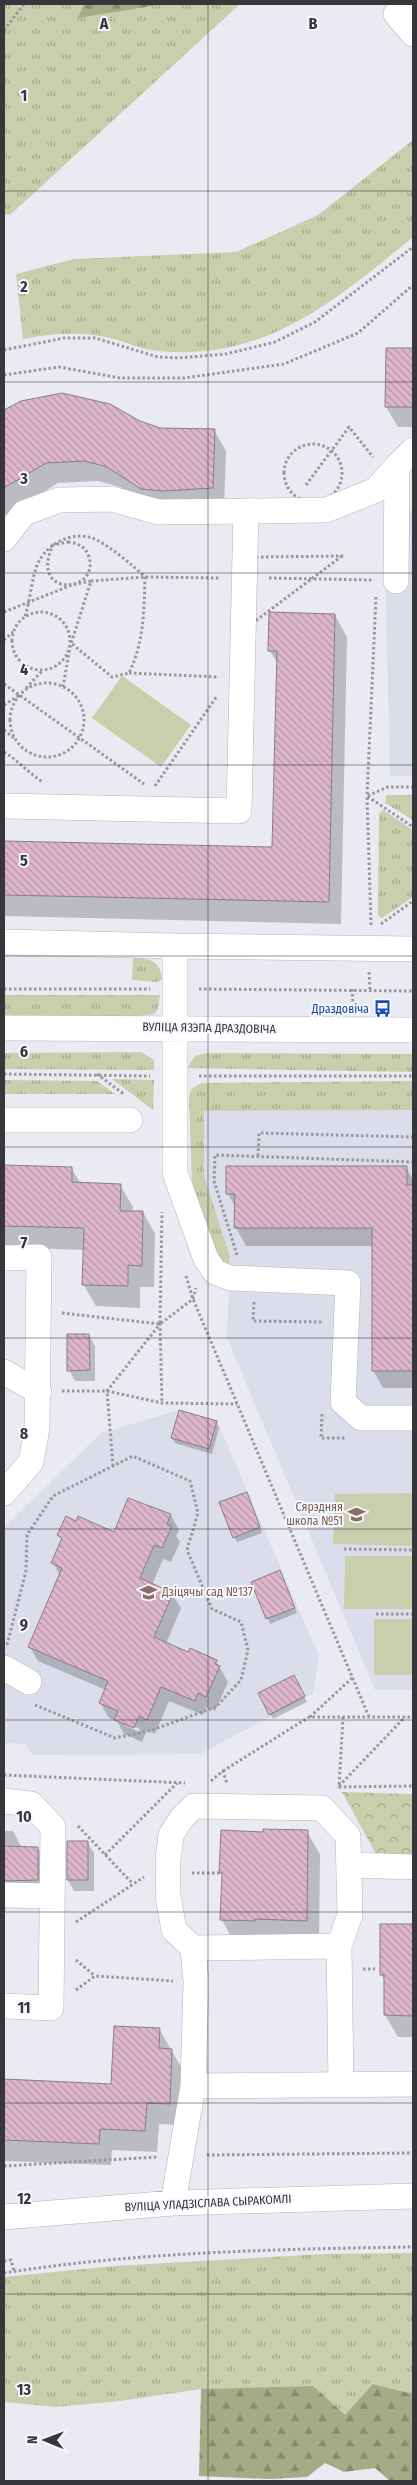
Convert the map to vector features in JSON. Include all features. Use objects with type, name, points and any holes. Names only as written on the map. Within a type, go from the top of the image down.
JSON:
[{"type":"street","points":[[413,4],[406,5],[396,14],[413,34]]},
{"type":"street","points":[[4,539],[24,513],[59,500],[112,499],[158,512],[246,511],[292,504],[326,510],[376,490],[396,460]]},
{"type":"street","points":[[382,585],[396,460]]},
{"type":"street","points":[[4,806],[239,811],[249,578],[246,511]]},
{"type":"street","points":[[4,942],[413,949]]},
{"type":"street","points":[[175,946],[175,1173],[206,1259],[215,1272],[230,1278],[348,1282],[343,1402],[361,1418],[413,1418]]},
{"type":"street","name":"ВУЛІЦА ЯЗЭПА ДРАЗДОВІЧА","points":[[4,1028],[174,1027],[413,1030]]},
{"type":"street","points":[[4,1120],[130,1120]]},
{"type":"street","points":[[4,1258],[39,1257],[37,1428],[31,1462],[4,1493]]},
{"type":"street","points":[[4,1372],[38,1392]]},
{"type":"street","points":[[5,1658],[29,1693]]},
{"type":"street","points":[[4,1801],[30,1804],[53,1827],[51,2008],[4,2006]]},
{"type":"street","points":[[173,2203],[193,2086],[196,1982],[193,1948],[174,1930],[168,1896],[168,1860],[171,1836],[180,1819],[194,1806],[233,1805],[322,1808],[348,1836],[350,1915],[339,1946],[340,2084]]},
{"type":"street","points":[[349,1865],[413,1867]]},
{"type":"street","points":[[4,1895],[51,1896]]},
{"type":"street","points":[[193,1948],[339,1946]]},
{"type":"street","points":[[193,2086],[413,2084]]},
{"type":"street","name":"ВУЛІЦА УЛАДЗІСЛАВА СЫРАКОМЛІ","points":[[4,2217],[173,2203],[413,2196]]},
{"type":"path","points":[[4,30],[24,4]]},
{"type":"path","points":[[4,350],[64,338],[95,338],[158,357],[178,358],[226,354],[275,342],[315,322],[413,246]]},
{"type":"path","points":[[4,375],[59,367],[120,378],[184,378],[284,364],[358,332],[413,285]]},
{"type":"path","points":[[292,504],[349,427],[396,460]]},
{"type":"path","points":[[292,504],[284,474],[290,455],[306,445],[316,444],[331,451],[340,461],[342,470],[338,488],[332,496]]},
{"type":"path","points":[[292,504],[315,503],[341,494]]},
{"type":"path","points":[[4,640],[13,632],[25,616],[30,602],[37,564],[53,545],[68,536],[93,538],[135,567],[145,577],[143,626],[138,654],[129,674]]},
{"type":"path","points":[[4,612],[79,583],[88,573],[90,566],[87,552],[75,543],[53,545]]},
{"type":"path","points":[[53,545],[47,558],[48,573],[58,583],[72,585],[91,581],[145,577],[370,580],[382,585],[367,796],[371,931]]},
{"type":"path","points":[[254,622],[342,556],[256,558],[249,578],[254,632]]},
{"type":"path","points":[[63,686],[71,643],[91,581]]},
{"type":"path","points":[[4,705],[20,696],[30,687],[52,683],[63,686],[73,693],[80,702],[84,713],[84,726],[79,738],[66,751],[48,757],[36,755],[24,749],[16,739],[11,728],[11,715],[20,696],[43,670],[60,663],[70,647],[68,628],[54,614],[44,612],[25,616]]},
{"type":"path","points":[[13,632],[12,642],[18,659],[25,666],[43,670]]},
{"type":"path","points":[[71,643],[112,677],[129,674],[220,676]]},
{"type":"path","points":[[4,684],[147,787]]},
{"type":"path","points":[[178,809],[152,790],[219,693]]},
{"type":"path","points":[[4,730],[16,739]]},
{"type":"path","points":[[4,752],[13,757],[27,772],[45,783]]},
{"type":"path","points":[[133,783],[142,783]]},
{"type":"path","points":[[367,796],[388,787],[413,787]]},
{"type":"path","points":[[367,796],[413,827]]},
{"type":"path","points":[[4,989],[413,991]]},
{"type":"path","points":[[4,1074],[413,1076]]},
{"type":"path","points":[[258,1156],[259,1133],[413,1137]]},
{"type":"path","points":[[325,1332],[325,1322],[253,1321],[254,1302],[246,1297],[241,1297],[241,1269],[214,1181],[214,1155],[413,1162]]},
{"type":"path","points":[[162,1202],[160,1324],[162,1403]]},
{"type":"path","points":[[112,1466],[107,1391],[160,1324],[193,1299],[197,1286],[204,1289]]},
{"type":"path","points":[[193,1299],[369,1717]]},
{"type":"path","points":[[39,1310],[160,1324]]},
{"type":"path","points":[[38,1392],[107,1391],[162,1403],[237,1404]]},
{"type":"path","points":[[322,1409],[321,1438],[350,1438]]},
{"type":"path","points":[[5,1658],[26,1571],[27,1535],[53,1496],[133,1456],[190,1481],[198,1513],[187,1550],[212,1609],[241,1622],[248,1650],[241,1680],[216,1707],[149,1731],[115,1738],[29,1693]]},
{"type":"path","points":[[344,1549],[413,1550]]},
{"type":"path","points":[[376,1614],[413,1614]]},
{"type":"path","points":[[207,1784],[309,1717],[352,1678]]},
{"type":"path","points":[[309,1717],[413,1716]]},
{"type":"path","points":[[338,1787],[343,1717]]},
{"type":"path","points":[[322,1808],[338,1787],[406,1717]]},
{"type":"path","points":[[223,1772],[233,1805]]},
{"type":"path","points":[[4,1775],[29,1774],[187,1783]]},
{"type":"path","points":[[29,1774],[35,1781]]},
{"type":"path","points":[[105,1855],[178,1782]]},
{"type":"path","points":[[338,1787],[413,1786]]},
{"type":"path","points":[[73,1822],[132,1884]]},
{"type":"path","points":[[168,1860],[51,1938],[95,1976],[196,1982]]},
{"type":"path","points":[[51,2008],[95,1976]]},
{"type":"path","points":[[4,2166],[182,2155],[413,2153]]},
{"type":"path","points":[[4,2273],[114,2260],[324,2248],[413,2247]]},
{"type":"path","points":[[4,2261],[11,2260],[14,2271]]},
{"type":"shaded area","points":[[413,510],[413,776],[390,776],[384,511]]},
{"type":"shaded area","name":"Сярэдняя школа №51","points":[[413,1110],[413,1690],[375,1690],[227,1338],[230,1257],[204,1176],[204,1111]]},
{"type":"shaded area","name":"Дзіцячы сад №137","points":[[179,1410],[217,1421],[319,1656],[313,1694],[200,1754],[33,1755],[25,1744],[4,1743],[4,1528],[101,1433]]},
{"type":"green space","points":[[4,4],[240,4],[10,215],[4,214]]},
{"type":"green space","points":[[84,4],[164,4],[78,18]]},
{"type":"green space","points":[[413,140],[413,237],[356,283],[327,304],[297,322],[265,336],[232,347],[197,352],[158,351],[141,348],[103,336],[80,334],[57,334],[23,339],[16,274],[74,259],[236,252],[318,215]]},
{"type":"green space","points":[[122,676],[191,725],[161,767],[92,718]]},
{"type":"green space","points":[[386,795],[413,795],[413,820],[385,803]]},
{"type":"green space","points":[[383,810],[413,830],[413,897],[382,918],[378,915],[379,814]]},
{"type":"green space","points":[[133,957],[149,960],[156,964],[162,979],[157,982],[132,980]]},
{"type":"green space","points":[[4,995],[160,995],[158,1009],[154,1014],[130,1017],[4,1015]]},
{"type":"green space","points":[[141,1052],[154,1060],[154,1070],[4,1069],[4,1053]]},
{"type":"green space","points":[[206,1053],[413,1054],[413,1072],[187,1068],[195,1056]]},
{"type":"green space","points":[[112,1079],[154,1080],[153,1110]]},
{"type":"green space","points":[[4,1080],[97,1081],[115,1094],[4,1094]]},
{"type":"green space","points":[[413,1081],[413,1110],[204,1111],[204,1176],[230,1257],[229,1264],[217,1261],[192,1185],[189,1097],[191,1089],[202,1083]]},
{"type":"green space","points":[[413,1493],[413,1546],[333,1544],[335,1494]]},
{"type":"green space","points":[[345,1556],[413,1556],[413,1609],[344,1609]]},
{"type":"green space","points":[[374,1619],[413,1619],[413,1675],[374,1675]]},
{"type":"green space","points":[[342,1792],[413,1794],[413,1857],[377,1856]]},
{"type":"green space","points":[[413,2253],[413,2394],[373,2384],[345,2416],[313,2386],[201,2389],[120,2401],[56,2407],[4,2402],[4,2277],[114,2266],[324,2254]]},
{"type":"green space","points":[[373,2384],[413,2394],[413,2481],[390,2481],[375,2468],[344,2472],[325,2463],[307,2477],[270,2479],[199,2476],[201,2389],[313,2386],[345,2415]]},
{"type":"building","points":[[386,348],[413,348],[413,407],[385,407]]},
{"type":"building","points":[[62,393],[110,404],[140,421],[160,428],[215,429],[213,488],[163,491],[141,489],[107,467],[85,461],[46,463],[4,488],[4,410],[21,401]]},
{"type":"building","points":[[269,612],[335,614],[329,902],[4,895],[4,841],[272,847],[277,651],[268,651]]},
{"type":"building","points":[[4,1165],[72,1167],[72,1182],[121,1184],[120,1211],[143,1211],[142,1266],[128,1265],[128,1286],[82,1285],[84,1228],[4,1226]]},
{"type":"building","points":[[226,1166],[407,1166],[407,1185],[413,1185],[413,1371],[372,1371],[372,1228],[234,1228],[235,1194],[226,1194]]},
{"type":"building","points":[[67,1334],[89,1334],[90,1370],[67,1371]]},
{"type":"building","points":[[179,1410],[217,1421],[209,1449],[171,1438]]},
{"type":"building","points":[[247,1492],[260,1527],[233,1538],[219,1502]]},
{"type":"building","points":[[128,1498],[171,1514],[167,1524],[172,1526],[162,1548],[154,1545],[140,1578],[173,1593],[154,1637],[188,1652],[190,1648],[217,1660],[215,1664],[220,1666],[206,1697],[198,1693],[195,1701],[161,1687],[147,1720],[139,1716],[134,1728],[114,1720],[118,1711],[99,1703],[108,1681],[28,1647],[62,1568],[51,1563],[62,1538],[57,1535],[66,1516],[76,1521],[78,1516],[114,1532]]},
{"type":"building","points":[[280,1570],[295,1608],[266,1619],[251,1582]]},
{"type":"building","points":[[294,1675],[305,1696],[269,1715],[258,1693]]},
{"type":"building","points":[[263,1829],[308,1830],[307,1921],[220,1920],[222,1873],[219,1873],[221,1830],[263,1832]]},
{"type":"building","points":[[67,1841],[88,1841],[88,1880],[67,1880]]},
{"type":"building","points":[[4,1846],[38,1847],[38,1880],[4,1881]]},
{"type":"building","points":[[380,1924],[413,1924],[413,2016],[384,2015],[384,1975],[380,1975]]},
{"type":"building","points":[[114,2026],[160,2028],[159,2048],[172,2049],[170,2104],[147,2103],[145,2131],[100,2129],[99,2144],[4,2140],[4,2079],[111,2084]]},
{"type":"place","name":"Драздовіча","points":[[383,1009]]},
{"type":"place","name":"Сярэдняя школа №51","points":[[357,1514]]},
{"type":"place","name":"Дзіцячы сад №137","points":[[148,1592]]}]
